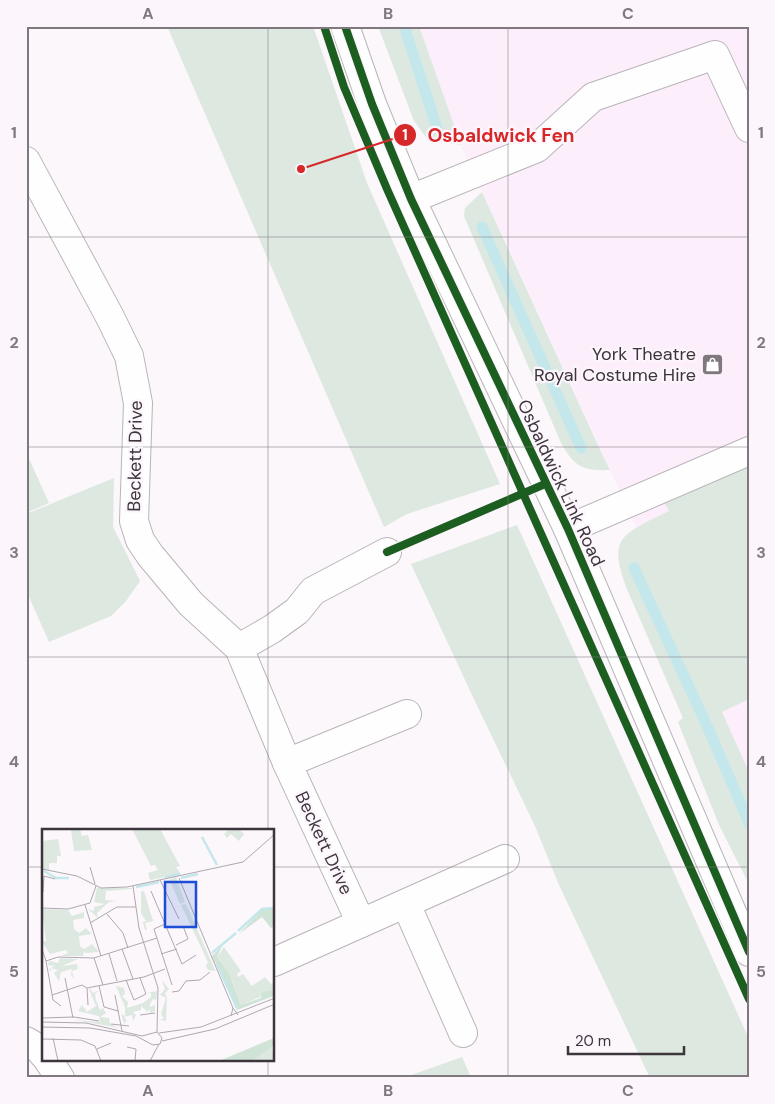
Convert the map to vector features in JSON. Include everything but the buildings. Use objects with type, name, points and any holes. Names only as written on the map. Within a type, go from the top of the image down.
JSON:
[{"type":"street","name":"Osbaldwick Link Road","points":[[346,26],[372,104],[411,199],[568,529],[749,952]]},
{"type":"street","points":[[411,199],[537,148],[593,97],[715,55],[749,128]]},
{"type":"street","name":"Beckett Drive","points":[[26,161],[129,356],[138,403],[134,521],[140,540],[150,555],[191,604],[239,648],[287,763],[361,923]]},
{"type":"street","points":[[568,529],[749,451]]},
{"type":"street","points":[[239,648],[272,630],[297,611],[313,591],[387,552]]},
{"type":"street","points":[[287,763],[407,714]]},
{"type":"street","points":[[275,962],[505,859]]},
{"type":"street","points":[[406,904],[463,1033]]},
{"type":"street","points":[[26,1041],[42,1053]]},
{"type":"street","points":[[49,1062],[60,1078]]},
{"type":"shaded area","points":[[167,26],[313,26],[367,183],[500,484],[407,514],[384,527]]},
{"type":"shaded area","points":[[378,26],[419,26],[461,145],[428,140],[414,121]]},
{"type":"shaded area","points":[[419,26],[749,26],[749,772],[458,139]]},
{"type":"shaded area","points":[[482,192],[610,470],[592,470],[580,466],[561,443],[464,216],[465,208]]},
{"type":"shaded area","points":[[26,452],[49,503],[26,513]]},
{"type":"shaded area","points":[[749,464],[749,699],[722,712],[749,772],[749,884],[719,825],[678,722],[683,718],[626,587],[618,555],[620,544],[628,534],[669,511],[663,500]]},
{"type":"shaded area","points":[[114,478],[113,527],[140,581],[126,601],[111,616],[49,642],[26,590],[26,514]]},
{"type":"shaded area","points":[[517,525],[749,1039],[749,1078],[650,1078],[559,885],[535,826],[411,564]]},
{"type":"shaded area","points":[[462,1057],[470,1075],[452,1078],[416,1076],[403,1078]]},
{"type":"waterway","points":[[404,26],[437,128]]},
{"type":"waterway","points":[[482,227],[581,448]]},
{"type":"waterway","points":[[634,568],[708,728],[749,823]]},
{"type":"cycle path","points":[[324,26],[344,87],[387,189],[749,999]]},
{"type":"cycle path","points":[[345,26],[372,104],[411,199],[568,529],[749,952]]},
{"type":"cycle path","points":[[387,552],[545,484]]},
{"type":"place","name":"Osbaldwick Fen","points":[[301,169]]},
{"type":"place","name":"York Theatre Royal Costume Hire","points":[[712,364]]}]
